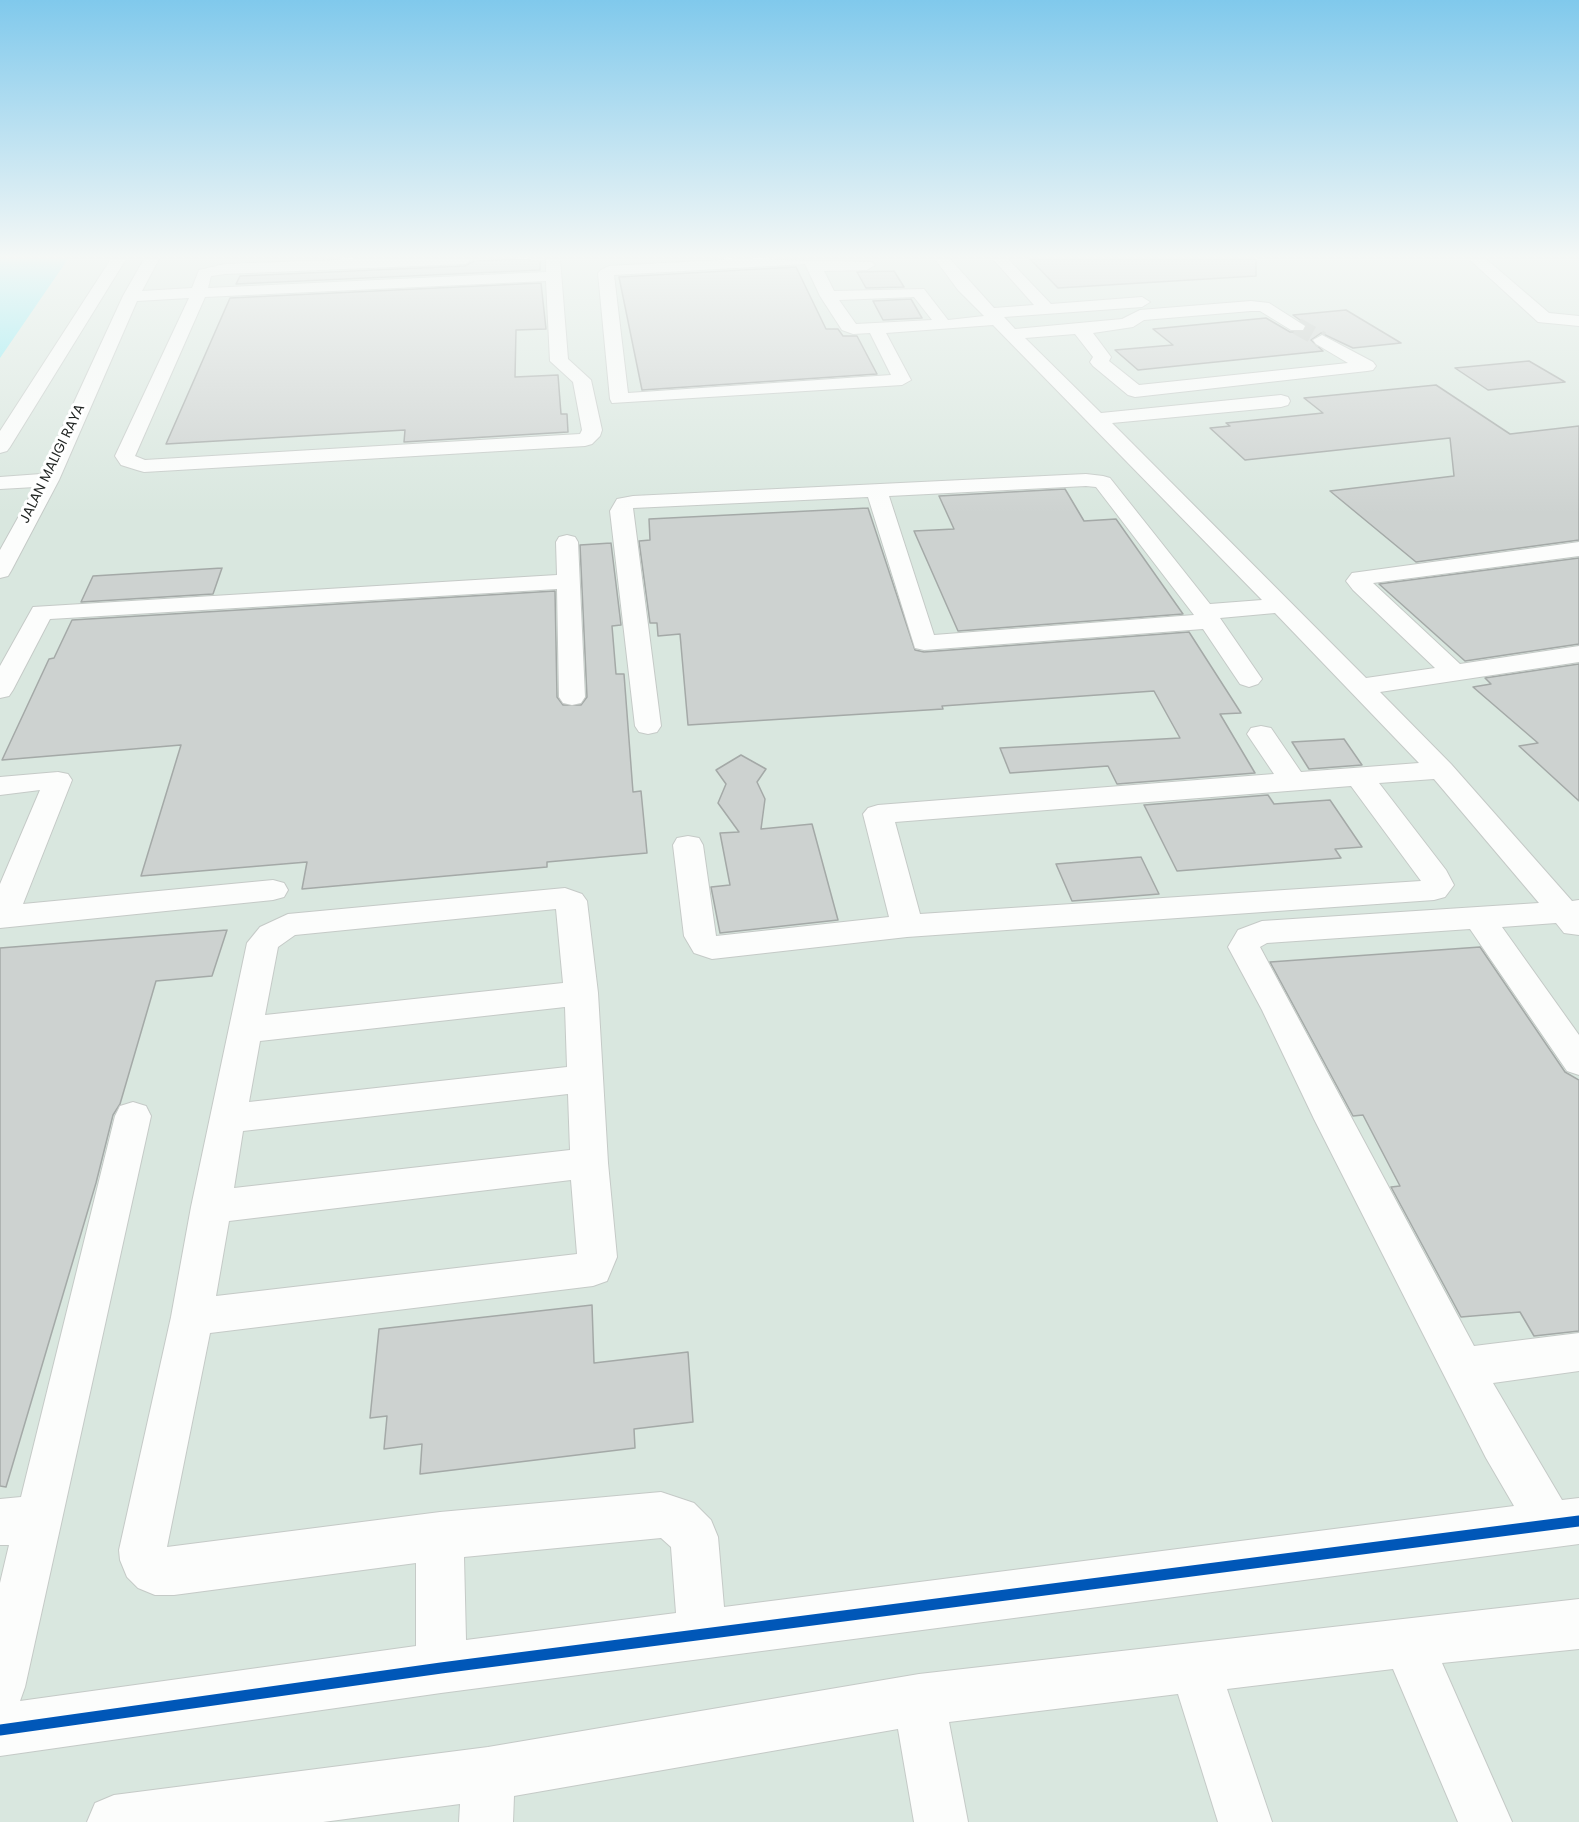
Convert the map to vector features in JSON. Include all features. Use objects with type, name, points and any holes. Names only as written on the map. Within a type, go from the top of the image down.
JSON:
[{"type":"street","points":[[0,447],[65,344]]},
{"type":"street","name":"JALAN MALIGI RAYA","points":[[0,571],[49,480],[110,344]]},
{"type":"street","points":[[176,344],[125,456],[134,464],[370,454],[585,440],[592,430],[582,381],[559,361],[558,344]]},
{"type":"street","points":[[613,344],[619,399],[902,380],[883,344]]},
{"type":"street","points":[[1022,344],[1361,687],[1440,770],[1574,918]]},
{"type":"street","points":[[1094,344],[1102,357],[1099,362],[1135,391],[1367,366],[1329,344]]},
{"type":"street","points":[[1096,419],[1281,401]]},
{"type":"street","points":[[0,483],[49,480]]},
{"type":"street","points":[[648,726],[622,507],[633,502],[1086,480],[1103,482],[1207,617],[1250,679]]},
{"type":"street","points":[[877,491],[924,643],[1207,617],[1282,605]]},
{"type":"street","points":[[567,542],[572,697]]},
{"type":"street","points":[[1455,673],[1361,585],[1358,581],[1360,578],[1579,549]]},
{"type":"street","points":[[0,690],[41,612],[567,581]]},
{"type":"street","points":[[1361,687],[1579,654]]},
{"type":"street","points":[[1261,734],[1293,782]]},
{"type":"street","points":[[907,926],[878,814],[1440,770]]},
{"type":"street","points":[[688,845],[700,936],[705,945],[712,948],[907,926],[1434,890],[1439,885],[1435,877],[1360,778]]},
{"type":"street","points":[[0,786],[58,780],[1,917],[273,890]]},
{"type":"street","points":[[192,1317],[593,1269],[597,1257],[589,1163],[581,993],[571,901],[565,898],[288,925],[271,934],[263,943],[210,1207],[192,1317],[143,1550],[149,1567],[155,1571],[174,1571],[440,1536],[661,1515],[677,1520],[694,1537],[702,1635]]},
{"type":"street","points":[[1564,1522],[1502,1443],[1332,1119],[1279,1010],[1244,947],[1249,938],[1262,932],[1480,919],[1574,918]]},
{"type":"street","points":[[1480,919],[1579,1062]]},
{"type":"street","points":[[244,1030],[581,993]]},
{"type":"street","points":[[227,1119],[585,1078]]},
{"type":"street","points":[[0,1688],[19,1520],[133,1116]]},
{"type":"street","points":[[210,1207],[589,1163]]},
{"type":"street","points":[[1463,1367],[1579,1352]]},
{"type":"street","points":[[0,1730],[441,1668],[1564,1522]]},
{"type":"street","points":[[440,1536],[441,1668]]},
{"type":"street","points":[[114,1822],[487,1798],[919,1700],[1579,1624]]},
{"type":"street","points":[[1407,1642],[1485,1822]]},
{"type":"street","points":[[1195,1667],[1245,1822]]},
{"type":"street","points":[[919,1700],[941,1822]]},
{"type":"shaded area","points":[[0,344],[1579,344],[1579,1822],[0,1822]]},
{"type":"water","points":[[0,344],[10,344],[0,358]]},
{"type":"building","points":[[210,344],[516,344],[515,377],[558,375],[561,414],[567,414],[568,432],[404,442],[405,430],[166,444]]},
{"type":"building","points":[[633,344],[861,344],[877,374],[642,390]]},
{"type":"building","points":[[1315,344],[1323,351],[1138,370],[1115,350],[1173,345]]},
{"type":"building","points":[[1345,344],[1391,344],[1353,348]]},
{"type":"building","points":[[1529,361],[1565,382],[1488,390],[1455,368]]},
{"type":"building","points":[[1436,385],[1510,434],[1579,426],[1579,540],[1416,562],[1330,491],[1454,476],[1450,438],[1245,460],[1210,428],[1230,426],[1226,423],[1323,413],[1304,398]]},
{"type":"building","points":[[1065,489],[1084,521],[1116,519],[1183,614],[958,631],[914,531],[954,529],[939,496]]},
{"type":"building","points":[[868,508],[915,650],[924,652],[1189,632],[1241,713],[1220,714],[1255,773],[1117,784],[1108,766],[1010,773],[1000,748],[1180,738],[1154,691],[942,706],[943,709],[688,725],[680,634],[658,636],[657,623],[650,623],[639,541],[650,540],[649,519]]},
{"type":"building","points":[[611,543],[621,625],[612,626],[616,674],[624,674],[633,792],[641,791],[647,853],[547,862],[547,867],[302,889],[307,862],[141,876],[181,745],[2,760],[49,659],[54,658],[72,620],[555,591],[557,697],[563,705],[581,705],[587,697],[580,545]]},
{"type":"building","points":[[1579,558],[1579,644],[1465,661],[1379,584]]},
{"type":"building","points":[[222,568],[213,594],[81,602],[93,576]]},
{"type":"building","points":[[1579,664],[1579,801],[1519,746],[1538,743],[1473,687],[1491,684],[1485,678]]},
{"type":"building","points":[[1344,739],[1362,765],[1309,769],[1292,742]]},
{"type":"building","points":[[741,755],[766,769],[757,782],[765,799],[761,829],[812,824],[838,920],[720,933],[711,887],[730,885],[720,833],[739,832],[718,803],[726,784],[716,770]]},
{"type":"building","points":[[1268,795],[1274,804],[1330,800],[1362,847],[1335,849],[1341,858],[1177,871],[1144,805]]},
{"type":"building","points":[[1141,857],[1159,894],[1072,901],[1056,864]]},
{"type":"building","points":[[227,930],[212,976],[156,981],[120,1104],[113,1115],[96,1183],[6,1487],[0,1486],[0,948]]},
{"type":"building","points":[[1480,947],[1565,1072],[1579,1080],[1579,1331],[1534,1336],[1520,1312],[1461,1317],[1391,1187],[1400,1186],[1363,1115],[1353,1116],[1270,962]]},
{"type":"building","points":[[592,1305],[594,1363],[688,1352],[693,1422],[634,1429],[635,1448],[420,1474],[422,1444],[384,1449],[387,1416],[370,1418],[379,1329]]},
{"type":"cycle path","points":[[0,1730],[441,1668],[1579,1521]]}]
